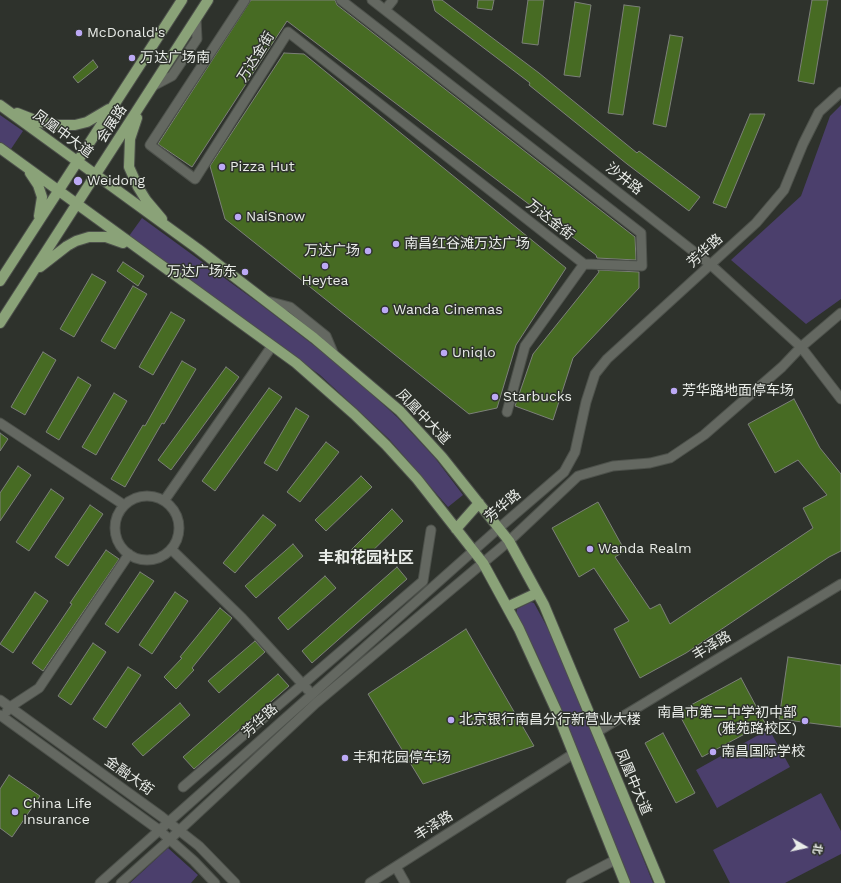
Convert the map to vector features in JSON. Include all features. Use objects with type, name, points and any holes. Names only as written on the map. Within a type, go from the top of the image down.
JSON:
[{"type":"main road","name":"会展路","points":[[0,281],[182,0]]},
{"type":"main road","name":"会展路","points":[[0,323],[208,0]]},
{"type":"main road","points":[[144,101],[130,139],[130,167],[138,187],[146,200],[172,231]]},
{"type":"main road","points":[[1,106],[40,122],[57,125],[75,125],[87,122],[97,117],[114,105]]},
{"type":"main road","name":"凤凰中大道","points":[[1,106],[266,301],[334,355],[400,410],[442,457],[509,541],[544,606],[660,883]]},
{"type":"main road","points":[[0,148],[308,373],[386,445],[417,479],[483,563],[519,629],[550,696],[574,754],[624,883]]},
{"type":"main road","points":[[12,157],[32,176],[38,185],[42,197],[40,214],[27,239]]},
{"type":"main road","points":[[33,272],[72,243],[89,237],[106,237],[119,241],[171,273]]},
{"type":"main road","points":[[456,529],[479,503]]},
{"type":"main road","points":[[507,607],[537,593]]},
{"type":"street","name":"万达金街","points":[[245,0],[150,145],[195,179],[288,32],[584,264]]},
{"type":"street","points":[[341,0],[641,233],[642,266],[584,264],[525,346],[507,412]]},
{"type":"street","name":"沙井路","points":[[372,0],[711,264],[801,347],[841,398]]},
{"type":"street","points":[[386,10],[393,0]]},
{"type":"street","name":"芳华路","points":[[100,883],[473,550],[564,472],[576,452],[586,402],[595,374],[607,359],[756,223],[784,190],[802,144],[819,112],[841,92]]},
{"type":"street","name":"芳华路","points":[[121,883],[316,703],[509,541],[578,476],[613,466],[650,463],[670,458],[704,435],[782,368],[801,347],[841,313]]},
{"type":"street","points":[[164,501],[272,346]]},
{"type":"street","points":[[0,423],[124,506]]},
{"type":"street","points":[[139,497],[152,497],[164,501],[172,509],[177,518],[178,529],[176,539],[171,549],[164,555],[146,560],[129,554],[121,546],[116,536],[115,525],[118,515],[124,506],[131,500],[139,497]]},
{"type":"street","points":[[183,787],[304,685],[423,581],[431,530]]},
{"type":"street","points":[[171,549],[242,618],[312,694]]},
{"type":"street","points":[[1,718],[10,707],[39,688],[129,554]]},
{"type":"street","name":"丰泽路","points":[[597,732],[841,584]]},
{"type":"street","name":"金融大街","points":[[0,700],[179,830],[199,846],[235,883]]},
{"type":"street","name":"金融大街","points":[[1,718],[159,830],[194,861],[215,883]]},
{"type":"street","name":"丰泽路","points":[[370,883],[574,754]]},
{"type":"street","points":[[571,883],[615,860]]},
{"type":"street","points":[[396,867],[405,883]]},
{"type":"shaded area","points":[[841,105],[841,299],[806,324],[731,260],[801,196],[830,116]]},
{"type":"shaded area","points":[[0,115],[23,131],[11,149],[0,142]]},
{"type":"shaded area","points":[[142,218],[260,304],[342,367],[397,417],[435,458],[463,495],[448,507],[389,439],[320,375],[129,236]]},
{"type":"shaded area","points":[[531,602],[534,603],[558,647],[653,883],[631,883],[549,682],[535,650],[516,616],[517,609]]},
{"type":"shaded area","points":[[769,729],[790,767],[717,808],[696,770]]},
{"type":"shaded area","points":[[821,793],[841,831],[841,854],[785,883],[730,883],[713,850]]},
{"type":"shaded area","points":[[168,848],[198,875],[191,883],[130,883]]},
{"type":"building","points":[[251,0],[335,0],[337,5],[635,237],[636,260],[597,258],[596,255],[287,21],[192,167],[158,144]]},
{"type":"building","points":[[432,0],[442,0],[539,73],[637,153],[639,151],[700,197],[689,211],[627,164],[529,85],[530,83],[435,11]]},
{"type":"building","points":[[478,0],[494,0],[492,10],[477,8]]},
{"type":"building","points":[[528,0],[544,0],[538,45],[522,43]]},
{"type":"building","points":[[812,0],[828,0],[814,84],[798,81]]},
{"type":"building","points":[[575,2],[591,5],[580,77],[564,75]]},
{"type":"building","points":[[624,5],[640,7],[623,115],[608,113]]},
{"type":"building","points":[[670,35],[683,37],[666,127],[653,124]]},
{"type":"building","name":"南昌红谷滩万达广场","points":[[284,53],[304,54],[566,268],[516,345],[497,408],[469,414],[225,219],[210,166]]},
{"type":"building","points":[[93,60],[98,67],[78,83],[73,77]]},
{"type":"building","points":[[750,114],[765,114],[726,208],[713,203]]},
{"type":"building","points":[[123,262],[144,276],[138,286],[117,271]]},
{"type":"building","points":[[598,270],[639,272],[639,288],[573,358],[553,420],[515,406],[533,354],[599,272]]},
{"type":"building","points":[[92,274],[106,282],[74,337],[60,329]]},
{"type":"building","points":[[133,286],[147,294],[115,349],[101,341]]},
{"type":"building","points":[[171,312],[185,320],[153,375],[139,367]]},
{"type":"building","points":[[43,352],[56,360],[25,415],[11,407]]},
{"type":"building","points":[[182,361],[196,369],[164,424],[162,423],[125,487],[111,479],[143,425],[145,426]]},
{"type":"building","points":[[226,367],[239,377],[171,470],[158,460]]},
{"type":"building","points":[[78,377],[91,385],[59,440],[46,432]]},
{"type":"building","points":[[269,388],[282,397],[215,491],[202,481]]},
{"type":"building","points":[[114,393],[127,401],[96,455],[82,447]]},
{"type":"building","points":[[794,399],[820,448],[841,474],[841,551],[829,557],[686,653],[640,678],[614,629],[629,621],[594,568],[579,577],[552,528],[598,502],[625,551],[615,557],[650,609],[660,604],[670,624],[813,528],[803,508],[827,495],[798,460],[775,473],[748,424]]},
{"type":"building","points":[[296,408],[309,416],[277,471],[264,463]]},
{"type":"building","points":[[0,433],[8,439],[0,451]]},
{"type":"building","points":[[326,442],[339,452],[300,502],[287,492]]},
{"type":"building","points":[[18,466],[31,475],[0,521],[0,493]]},
{"type":"building","points":[[361,476],[372,487],[326,531],[315,520]]},
{"type":"building","points":[[51,489],[64,498],[29,551],[16,542]]},
{"type":"building","points":[[90,505],[103,514],[68,566],[55,557]]},
{"type":"building","points":[[392,509],[403,521],[358,565],[347,554]]},
{"type":"building","points":[[263,515],[276,525],[235,573],[223,563]]},
{"type":"building","points":[[293,544],[303,556],[256,598],[245,586]]},
{"type":"building","points":[[106,550],[119,559],[43,671],[32,663]]},
{"type":"building","points":[[397,567],[407,579],[312,663],[302,651]]},
{"type":"building","points":[[140,572],[154,581],[118,633],[105,624]]},
{"type":"building","points":[[325,576],[336,588],[288,630],[278,618]]},
{"type":"building","points":[[35,592],[48,601],[13,653],[0,644]]},
{"type":"building","points":[[175,592],[188,601],[152,654],[139,645]]},
{"type":"building","points":[[220,608],[232,618],[192,668],[194,670],[176,689],[164,677],[182,658],[180,657]]},
{"type":"building","name":"北京银行南昌分行新营业大楼","points":[[466,629],[534,746],[423,784],[368,694]]},
{"type":"building","points":[[255,641],[265,652],[219,693],[208,681]]},
{"type":"building","points":[[93,643],[106,652],[71,705],[58,696]]},
{"type":"building","points":[[788,657],[841,665],[841,727],[779,719]]},
{"type":"building","points":[[128,667],[141,675],[106,728],[93,719]]},
{"type":"building","points":[[278,674],[289,686],[194,769],[183,757]]},
{"type":"building","points":[[741,678],[765,723],[702,757],[678,712]]},
{"type":"building","points":[[180,703],[190,715],[143,756],[132,744]]},
{"type":"building","points":[[663,733],[695,793],[676,803],[645,743]]},
{"type":"building","name":"China Life Insurance","points":[[9,775],[40,796],[12,837],[0,828],[0,789]]},
{"type":"place","name":"McDonald's","points":[[79,33]]},
{"type":"place","name":"万达广场南","points":[[132,58]]},
{"type":"place","name":"Pizza Hut","points":[[222,167]]},
{"type":"place","name":"Weidong","points":[[78,181]]},
{"type":"place","name":"NaiSnow","points":[[238,217]]},
{"type":"place","name":"南昌红谷滩万达广场","points":[[396,244]]},
{"type":"place","name":"万达广场","points":[[368,251]]},
{"type":"place","name":"Heytea","points":[[325,266]]},
{"type":"place","name":"万达广场东","points":[[245,272]]},
{"type":"place","name":"Wanda Cinemas","points":[[385,310]]},
{"type":"place","name":"Uniqlo","points":[[444,353]]},
{"type":"place","name":"芳华路地面停车场","points":[[674,391]]},
{"type":"place","name":"Starbucks","points":[[495,397]]},
{"type":"place","name":"Wanda Realm","points":[[590,549]]},
{"type":"place","name":"北京银行南昌分行新营业大楼","points":[[451,720]]},
{"type":"place","name":"南昌市第二中学初中部 (雅苑路校区)","points":[[805,721]]},
{"type":"place","name":"南昌国际学校","points":[[713,752]]},
{"type":"place","name":"丰和花园停车场","points":[[345,758]]},
{"type":"place","name":"China Life Insurance","points":[[15,812]]},
{"type":"district","name":"丰和花园社区","points":[[366,558]]}]
